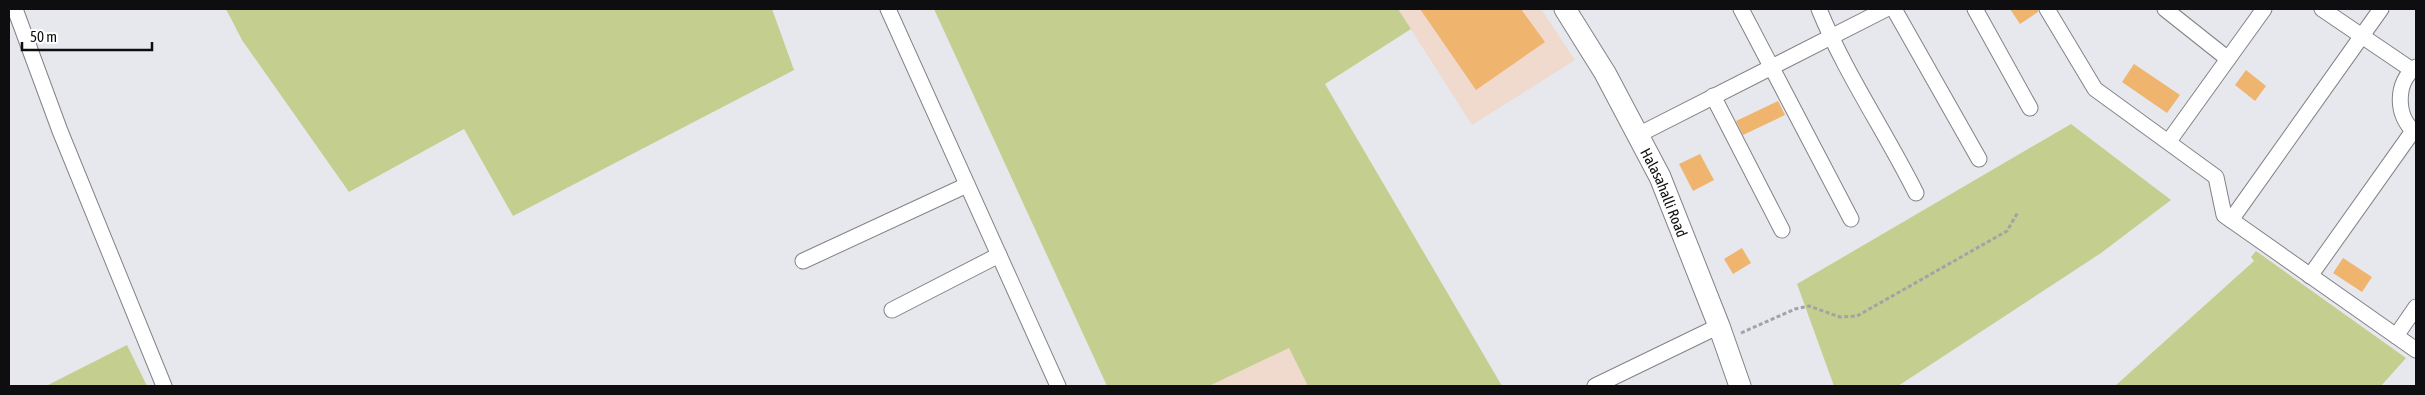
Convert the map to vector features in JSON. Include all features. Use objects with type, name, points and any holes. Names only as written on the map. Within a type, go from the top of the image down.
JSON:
[{"type":"main road","name":"Halasahalli Road","points":[[1564,9],[1605,73],[1660,177],[1722,333],[1740,386]]},
{"type":"street","points":[[15,9],[60,131],[164,386]]},
{"type":"street","points":[[888,9],[1058,386]]},
{"type":"street","points":[[1741,9],[1851,219]]},
{"type":"street","points":[[1819,9],[1830,37],[1893,147],[1916,193]]},
{"type":"street","points":[[1638,135],[1886,9]]},
{"type":"street","points":[[1894,9],[1978,160]]},
{"type":"street","points":[[1975,9],[2030,108]]},
{"type":"street","points":[[2047,9],[2095,89],[2216,177],[2224,215],[2416,350]]},
{"type":"street","points":[[2165,9],[2228,59]]},
{"type":"street","points":[[2169,141],[2264,9]]},
{"type":"street","points":[[2310,276],[2415,132],[2405,120],[2400,108],[2400,94],[2404,81],[2414,69],[2322,9]]},
{"type":"street","points":[[2231,220],[2381,9]]},
{"type":"street","points":[[1713,96],[1782,230]]},
{"type":"street","points":[[803,261],[967,184]]},
{"type":"street","points":[[892,310],[999,255]]},
{"type":"street","points":[[2396,336],[2416,307]]},
{"type":"street","points":[[1595,386],[1722,333]]},
{"type":"path","points":[[1722,333],[1795,308],[1809,306],[1840,316],[1857,316],[2006,230],[2018,212]]},
{"type":"shaded area","points":[[1398,9],[1541,9],[1575,60],[1472,125]]},
{"type":"shaded area","points":[[1289,348],[1308,386],[1209,386]]},
{"type":"green space","points":[[226,9],[772,9],[794,70],[513,216],[464,129],[349,192],[242,40]]},
{"type":"green space","points":[[934,9],[1398,9],[1411,29],[1325,84],[1502,386],[1308,386],[1289,348],[1209,386],[1107,386]]},
{"type":"green space","points":[[2071,124],[2171,200],[2101,253],[1898,386],[1834,386],[1797,284]]},
{"type":"green space","points":[[2256,251],[2406,358],[2381,386],[2115,386],[2254,261],[2251,257]]},
{"type":"green space","points":[[127,345],[147,386],[46,386]]},
{"type":"building","points":[[1420,9],[1521,9],[1545,42],[1476,90]]},
{"type":"building","points":[[2010,9],[2038,9],[2038,12],[2020,24]]},
{"type":"building","points":[[2134,64],[2180,95],[2167,113],[2122,82]]},
{"type":"building","points":[[2246,70],[2266,86],[2255,101],[2235,85]]},
{"type":"building","points":[[1778,101],[1785,115],[1743,135],[1736,121]]},
{"type":"building","points":[[1700,154],[1714,180],[1693,191],[1679,164]]},
{"type":"building","points":[[1742,248],[1751,263],[1733,274],[1724,259]]},
{"type":"building","points":[[2343,258],[2372,277],[2362,292],[2333,273]]}]
